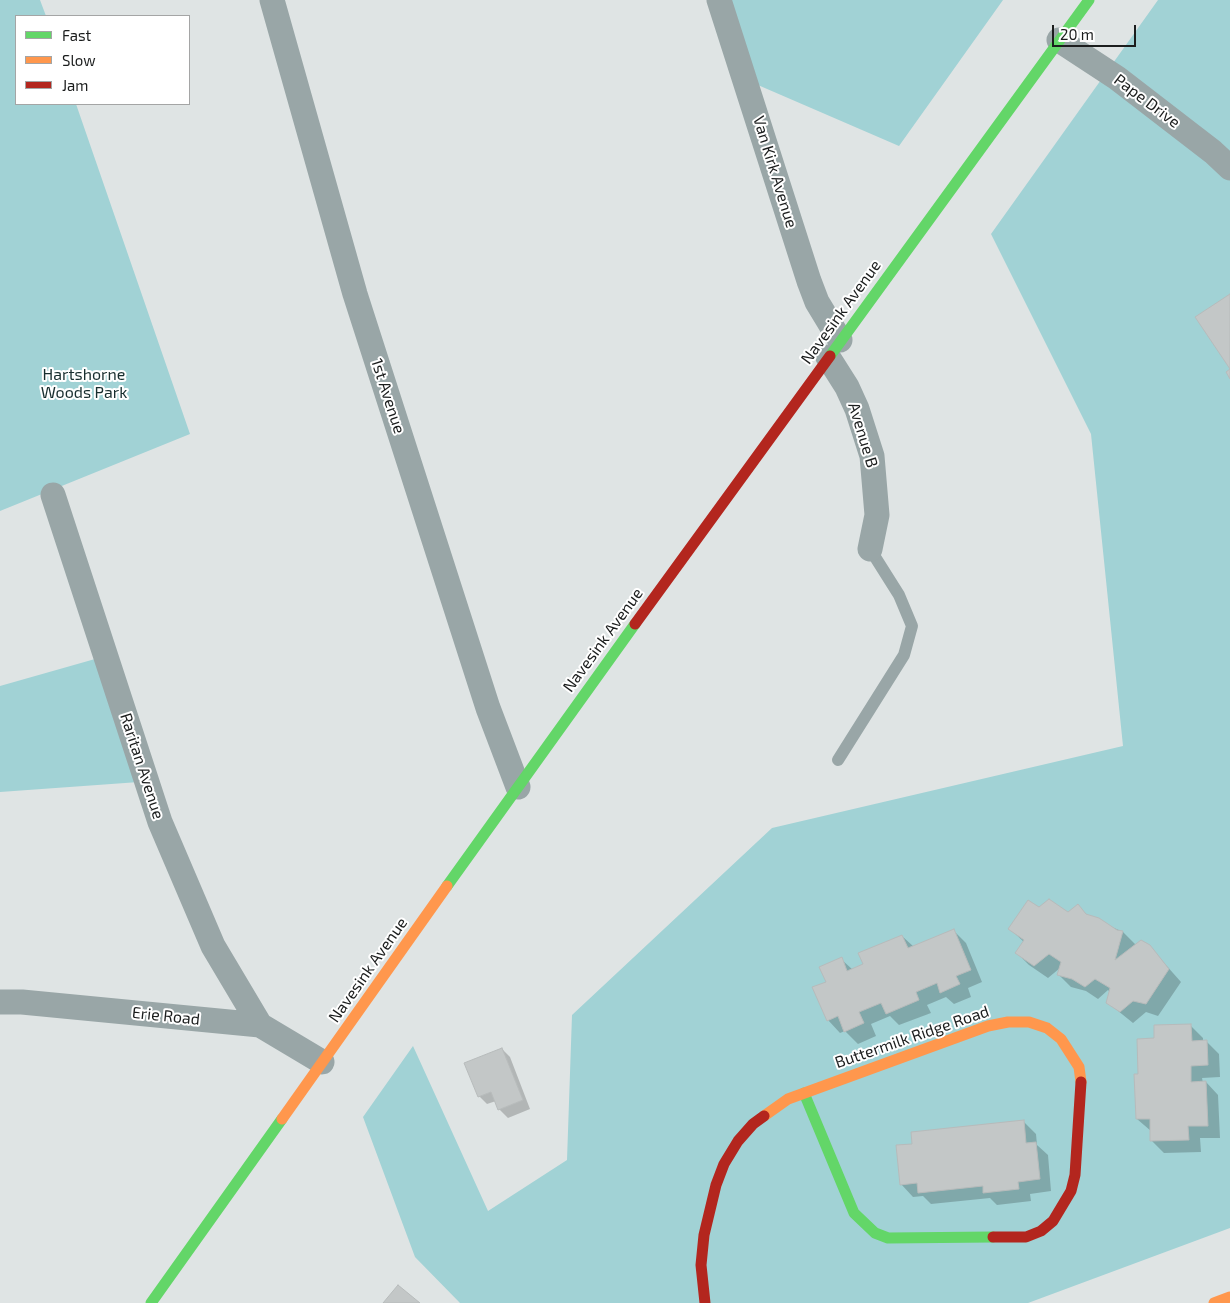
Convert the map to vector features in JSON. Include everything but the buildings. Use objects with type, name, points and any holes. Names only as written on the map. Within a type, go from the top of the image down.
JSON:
[{"type":"main road","name":"Navesink Avenue","points":[[151,1303],[518,787],[834,348],[1089,0]]},
{"type":"main road","name":"Buttermilk Ridge Road","points":[[705,1303],[701,1265],[704,1235],[716,1185],[724,1164],[738,1141],[753,1124],[768,1112],[804,1093],[988,1026],[1008,1022],[1029,1022],[1047,1028],[1061,1039],[1079,1067],[1081,1084],[1075,1175],[1071,1191],[1053,1221],[1041,1231],[1026,1237],[888,1238],[875,1233],[854,1213],[804,1093]]},
{"type":"main road","points":[[1214,1303],[1230,1297]]},
{"type":"street","name":"1st Avenue","points":[[272,0],[355,294],[488,708],[518,787]]},
{"type":"street","name":"Van Kirk Avenue","points":[[720,0],[809,281],[822,311],[834,348]]},
{"type":"street","name":"Pape Drive","points":[[1060,40],[1117,78],[1213,152],[1230,168]]},
{"type":"street","name":"Avenue B","points":[[834,348],[872,456],[876,484],[877,515],[870,549]]},
{"type":"street","name":"Raritan Avenue","points":[[53,495],[160,822],[213,946],[260,1025]]},
{"type":"street","name":"Erie Road","points":[[0,1002],[22,1002],[260,1025],[322,1062]]},
{"type":"lane","points":[[838,760],[904,655],[912,626],[899,595],[870,549]]},
{"type":"green space","name":"Hartshorne Woods Park","points":[[0,0],[40,0],[46,15],[15,15],[15,105],[76,105],[190,434],[0,511]]},
{"type":"green space","points":[[720,0],[1003,0],[899,146],[744,79]]},
{"type":"green space","points":[[1158,0],[1230,0],[1230,1228],[1028,1303],[460,1303],[415,1257],[363,1117],[413,1046],[488,1211],[567,1160],[572,1015],[772,828],[1123,746],[1091,434],[991,234]]},
{"type":"green space","points":[[95,659],[139,782],[0,792],[0,686]]},
{"type":"traffic: fast","points":[[830,356],[1089,0]]},
{"type":"traffic: fast","points":[[447,886],[635,624]]},
{"type":"traffic: fast","points":[[804,1093],[854,1213],[875,1233],[888,1238],[993,1237]]},
{"type":"traffic: fast","points":[[151,1303],[282,1119]]},
{"type":"traffic: slow","points":[[282,1119],[447,886]]},
{"type":"traffic: slow","points":[[764,1116],[788,1099],[988,1026],[1008,1022],[1029,1022],[1047,1028],[1061,1039],[1079,1067],[1081,1082]]},
{"type":"traffic: slow","points":[[1214,1303],[1230,1297]]},
{"type":"traffic: jam","points":[[635,624],[830,356]]},
{"type":"traffic: jam","points":[[993,1237],[1026,1237],[1041,1231],[1053,1221],[1071,1191],[1075,1175],[1081,1082]]},
{"type":"traffic: jam","points":[[705,1303],[701,1265],[704,1235],[716,1185],[724,1164],[738,1141],[753,1124],[764,1116]]}]
